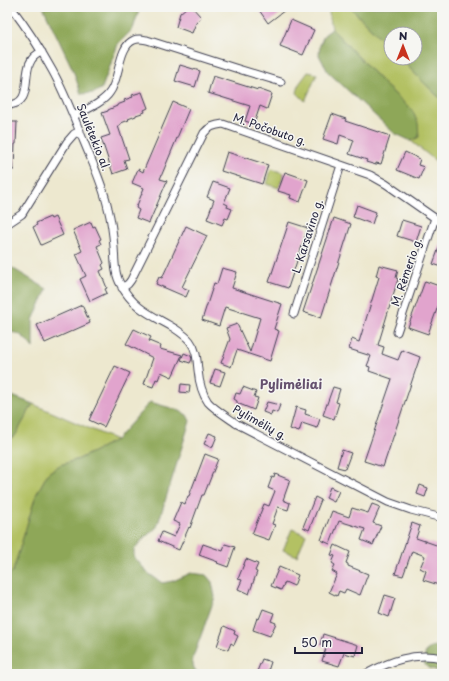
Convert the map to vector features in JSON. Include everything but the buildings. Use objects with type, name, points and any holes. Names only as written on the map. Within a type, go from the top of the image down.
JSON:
[{"type":"street","name":"Saulėtekio al.","points":[[11,7],[42,52],[56,76],[80,131],[108,208],[113,236],[117,278],[122,288]]},
{"type":"street","points":[[74,116],[105,99],[111,92],[127,44],[133,40],[139,39],[147,40],[281,82]]},
{"type":"street","points":[[7,104],[12,105],[19,102],[22,98],[25,91],[28,66],[31,59],[36,54],[42,52]]},
{"type":"street","name":"M. Počobuto g.","points":[[122,288],[131,280],[204,133],[216,124],[223,124],[370,175],[386,184],[442,222]]},
{"type":"street","points":[[7,224],[22,214],[67,142],[74,134],[80,131]]},
{"type":"street","name":"L. Karsavino g.","points":[[294,314],[341,165]]},
{"type":"street","name":"M. Rėmerio g.","points":[[397,332],[435,218]]},
{"type":"street","name":"Pylimėlių g.","points":[[122,288],[133,303],[141,310],[179,332],[190,341],[194,348],[199,382],[203,392],[208,402],[223,415],[237,424],[388,502],[442,518]]},
{"type":"street","points":[[366,674],[400,659],[413,657],[442,658]]},
{"type":"green space","points":[[43,7],[140,7],[133,29],[118,44],[102,88],[94,93],[81,94],[73,70]]},
{"type":"green space","points":[[328,7],[350,7],[383,41],[383,66],[408,66],[442,100],[442,166],[411,141],[419,137],[412,110],[386,86],[332,29]]},
{"type":"green space","points":[[350,7],[442,7],[442,100],[408,66],[423,66],[423,26],[383,26],[383,41]]},
{"type":"green space","points":[[332,29],[386,86],[412,110],[418,123],[419,137],[411,141],[394,133],[328,72],[319,55],[320,45],[324,35]]},
{"type":"green space","points":[[308,72],[317,74],[305,101],[297,93],[299,84]]},
{"type":"green space","points":[[271,169],[284,173],[279,188],[267,184]]},
{"type":"green space","points":[[7,265],[47,289],[33,320],[33,348],[28,341],[19,334],[7,332]]},
{"type":"green space","points":[[7,394],[33,404],[15,436],[7,440]]},
{"type":"green space","points":[[150,402],[178,410],[187,415],[190,421],[157,527],[142,540],[134,550],[134,557],[148,573],[162,583],[173,581],[191,573],[206,575],[212,582],[215,597],[192,660],[194,668],[198,674],[7,674],[7,577],[13,571],[36,495],[48,473],[60,465],[79,459],[116,440]]},
{"type":"green space","points":[[33,404],[116,440],[79,459],[60,465],[48,473],[36,495],[13,571],[7,577],[7,503],[11,484],[7,477],[7,440],[15,436]]},
{"type":"green space","points":[[292,529],[306,535],[297,556],[283,550]]},
{"type":"green space","points":[[437,645],[442,645],[442,672],[429,668],[426,666],[424,661],[426,651]]},
{"type":"district","name":"Pylimėliai","points":[[291,383]]}]
